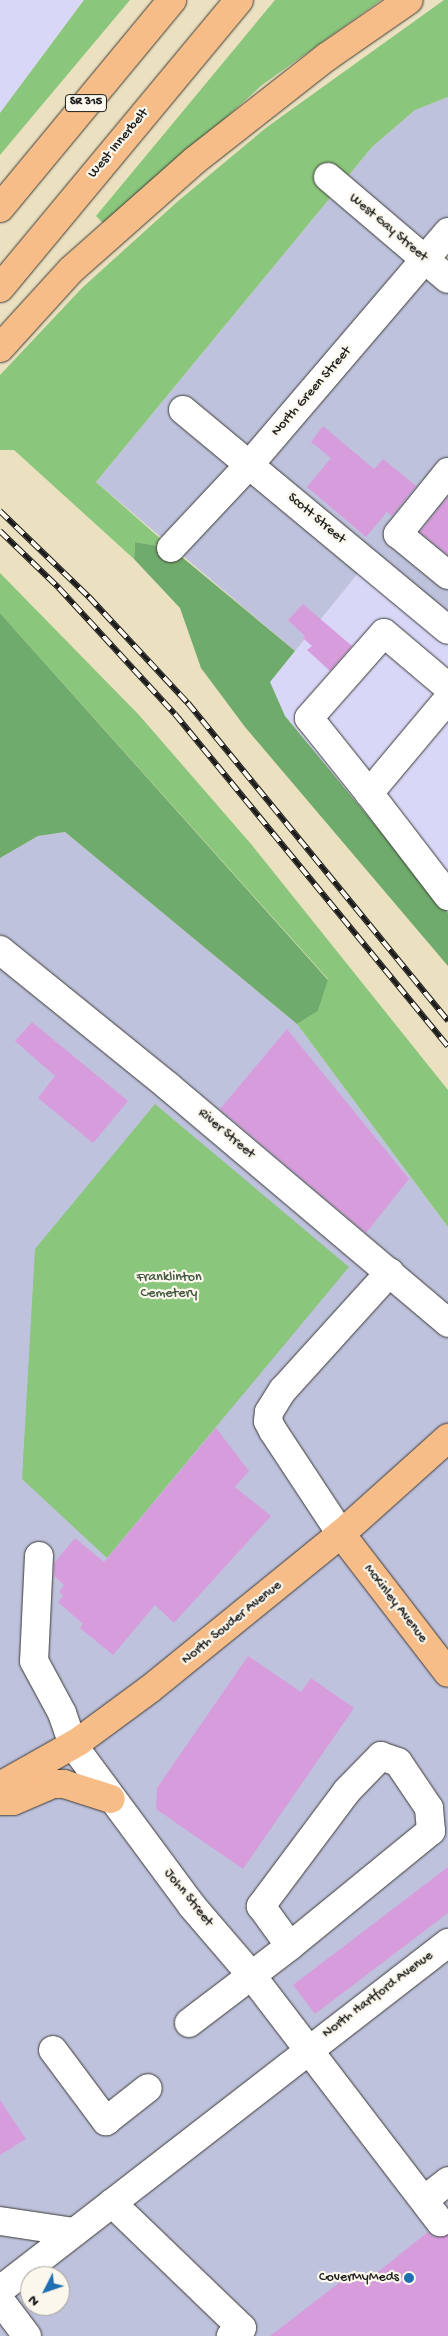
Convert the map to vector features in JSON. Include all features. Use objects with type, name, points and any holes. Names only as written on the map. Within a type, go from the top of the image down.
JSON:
[{"type":"main road","name":"SR 315","points":[[0,208],[172,0]]},
{"type":"main road","name":"West Innerbelt","points":[[0,288],[239,0]]},
{"type":"main road","points":[[0,348],[71,270],[194,161],[328,56],[409,0]]},
{"type":"main road","name":"North Souder Avenue","points":[[0,1786],[73,1745],[150,1689],[341,1534],[448,1438]]},
{"type":"main road","name":"McKinley Avenue","points":[[341,1534],[448,1673]]},
{"type":"main road","points":[[0,1801],[13,1801],[53,1784],[64,1784],[111,1799]]},
{"type":"street","name":"West Gay Street","points":[[328,177],[448,279]]},
{"type":"street","name":"North Green Street","points":[[171,548],[250,464],[448,232]]},
{"type":"street","name":"Scott Street","points":[[183,410],[448,630]]},
{"type":"street","points":[[448,472],[398,534],[448,575]]},
{"type":"street","points":[[448,687],[384,633],[309,718],[448,896]]},
{"type":"street","points":[[369,793],[448,699]]},
{"type":"street","name":"River Street","points":[[0,950],[390,1272],[448,1323]]},
{"type":"street","points":[[341,1534],[272,1431],[268,1421],[269,1412],[283,1390],[390,1272]]},
{"type":"street","name":"John Street","points":[[39,1556],[34,1662],[62,1713],[73,1745],[111,1799],[192,1906],[252,1976],[440,2222]]},
{"type":"street","points":[[189,2023],[290,1946],[431,1831],[430,1808],[398,1762],[380,1756],[347,1792],[261,1906],[290,1946]]},
{"type":"street","name":"North Hartford Avenue","points":[[0,2290],[308,2048],[448,1942]]},
{"type":"street","points":[[52,2050],[106,2121],[148,2088]]},
{"type":"street","points":[[424,2200],[448,2182]]},
{"type":"street","points":[[112,2203],[242,2328],[231,2336]]},
{"type":"street","points":[[0,2221],[74,2232]]},
{"type":"street","points":[[0,2300],[27,2336]]},
{"type":"shaded area","points":[[0,0],[84,0],[0,113]]},
{"type":"shaded area","points":[[448,97],[448,232],[425,260],[448,279],[448,630],[367,562],[295,651],[96,482],[372,147],[415,110]]},
{"type":"shaded area","points":[[367,561],[448,630],[448,913],[285,716],[270,682]]},
{"type":"shaded area","points":[[65,832],[297,1024],[448,1227],[448,2336],[0,2336],[0,858],[38,836]]},
{"type":"green space","points":[[84,0],[130,0],[0,155],[0,113]]},
{"type":"green space","points":[[275,0],[381,0],[262,85],[106,226],[96,216]]},
{"type":"green space","points":[[444,0],[448,0],[448,97],[415,110],[372,147],[96,482],[171,548],[135,542],[134,559],[14,450],[0,450],[0,375],[82,288],[177,202],[267,127]]},
{"type":"green space","points":[[135,542],[171,548],[295,651],[270,682],[285,716],[448,913],[448,966],[245,727],[201,668],[180,608],[134,559]]},
{"type":"green space","points":[[0,573],[139,715],[251,844],[448,1090],[448,1227],[297,1024],[318,1011],[328,979],[0,613]]},
{"type":"green space","points":[[0,613],[328,980],[318,1011],[297,1024],[65,832],[38,836],[0,858]]},
{"type":"green space","name":"Franklinton Cemetery","points":[[155,1104],[349,1267],[107,1558],[22,1479],[35,1249]]},
{"type":"building","points":[[323,426],[374,469],[383,459],[416,486],[392,516],[387,512],[366,537],[307,487],[331,458],[311,442]]},
{"type":"building","points":[[448,497],[448,555],[420,532]]},
{"type":"building","points":[[303,604],[352,646],[330,671],[307,650],[312,646],[303,638],[305,636],[288,620]]},
{"type":"building","points":[[32,1022],[128,1101],[93,1143],[38,1098],[55,1076],[15,1041]]},
{"type":"building","points":[[287,1029],[409,1179],[366,1233],[220,1109]]},
{"type":"building","points":[[216,1428],[249,1471],[235,1487],[271,1516],[174,1623],[155,1605],[113,1655],[80,1628],[83,1624],[58,1602],[63,1596],[59,1592],[64,1585],[54,1576],[54,1563],[75,1538],[104,1562]]},
{"type":"building","points":[[248,1656],[301,1692],[311,1678],[354,1708],[243,1869],[156,1809],[157,1788]]},
{"type":"building","points":[[448,1867],[448,1913],[315,2014],[293,1985]]},
{"type":"building","points":[[0,2100],[26,2139],[0,2155]]},
{"type":"building","name":"CoverMyMeds","points":[[428,2232],[434,2237],[448,2235],[448,2336],[270,2336],[352,2273],[364,2283]]},
{"type":"railway","points":[[0,511],[89,597],[188,703],[448,1021]]},
{"type":"railway","points":[[0,531],[59,588],[175,714],[448,1046]]},
{"type":"place","name":"CoverMyMeds","points":[[409,2278]]}]
